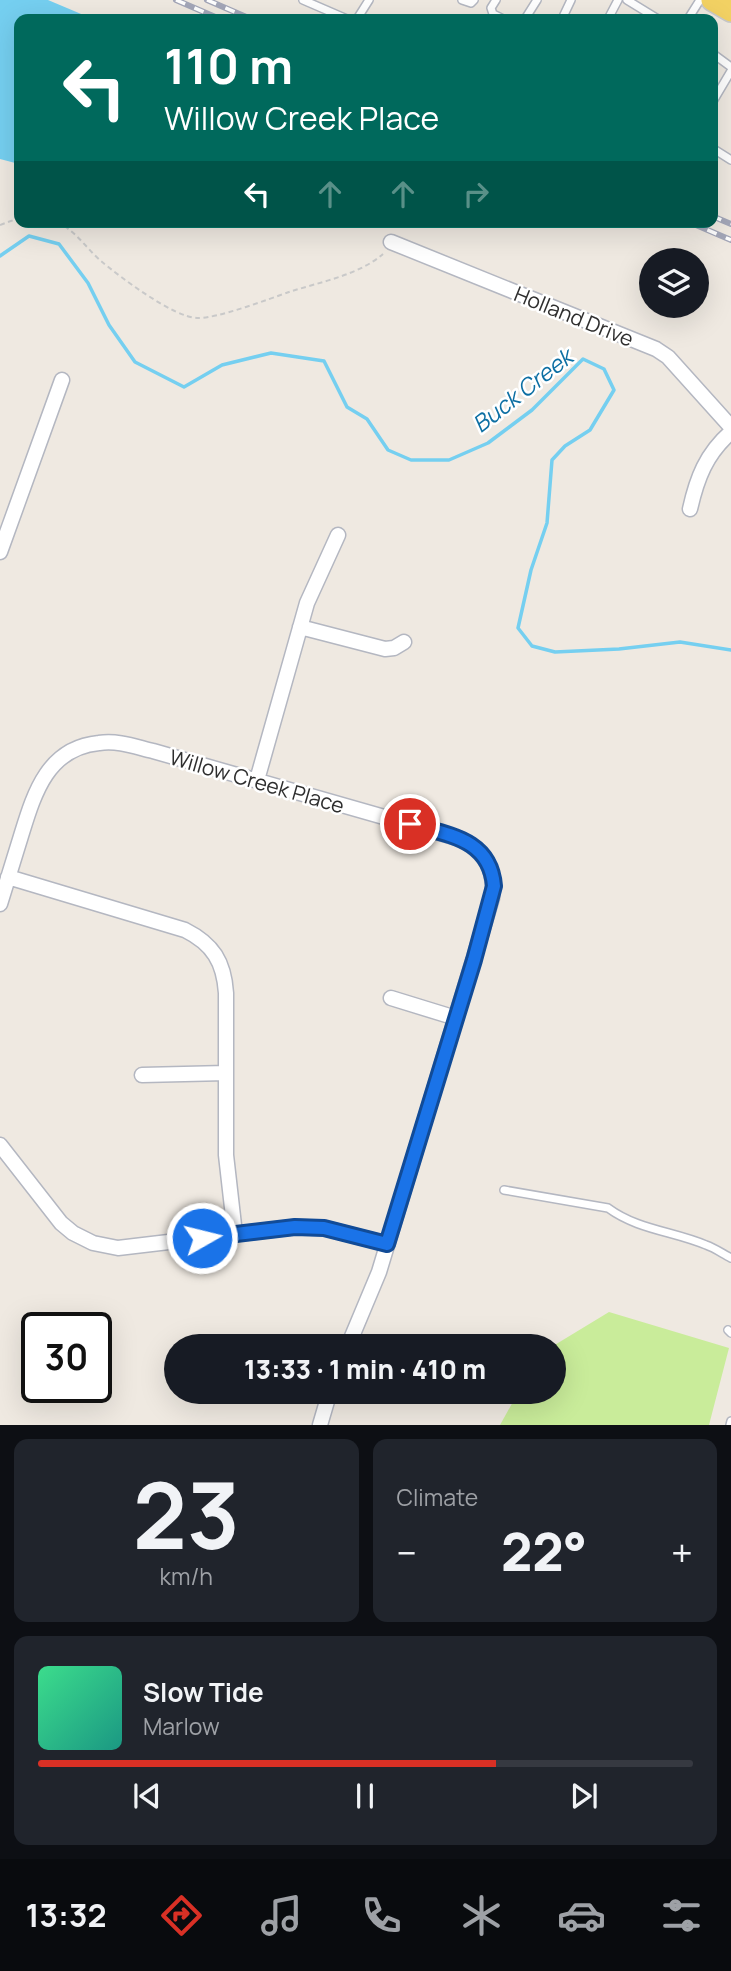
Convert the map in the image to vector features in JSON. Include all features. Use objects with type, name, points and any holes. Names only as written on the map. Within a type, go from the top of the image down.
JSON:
[{"type":"main road","points":[[712,0],[731,11]]},
{"type":"street","name":"Holland Drive","points":[[391,242],[656,349],[668,357],[731,427]]},
{"type":"street","points":[[0,552],[2,536],[62,380]]},
{"type":"street","points":[[690,509],[704,464],[712,451],[731,432]]},
{"type":"street","points":[[257,780],[300,627],[313,589],[338,535]]},
{"type":"street","points":[[300,627],[384,649],[394,648],[404,642]]},
{"type":"street","name":"Willow Creek Place","points":[[4,881],[32,800],[44,776],[67,755],[92,744],[122,744],[257,780],[461,839],[484,855],[493,874],[492,898],[387,1244],[365,1310],[354,1334]]},
{"type":"street","points":[[4,881],[185,930],[207,944],[217,956],[225,976],[226,1155],[235,1234]]},
{"type":"street","points":[[391,998],[456,1018]]},
{"type":"street","points":[[142,1075],[226,1073]]},
{"type":"street","points":[[0,1145],[61,1223],[73,1233],[93,1243],[118,1248],[278,1228],[324,1228],[387,1244]]},
{"type":"street","points":[[320,1425],[326,1404]]},
{"type":"lane","points":[[303,0],[334,14]]},
{"type":"lane","points":[[321,9],[326,0]]},
{"type":"lane","points":[[462,0],[471,3],[474,0]]},
{"type":"lane","points":[[627,0],[650,14]]},
{"type":"lane","points":[[718,92],[731,69]]},
{"type":"lane","points":[[504,1190],[608,1208],[619,1216],[651,1230],[707,1245],[731,1258]]},
{"type":"path","points":[[68,228],[104,264],[152,298],[185,315],[198,318],[247,306],[344,274],[376,261],[386,252],[391,242]]},
{"type":"green space","points":[[609,1312],[729,1348],[709,1425],[500,1425],[512,1404],[566,1404],[566,1338]]},
{"type":"water","points":[[0,0],[48,0],[81,14],[14,14],[14,163],[0,159]]},
{"type":"waterway","name":"Buck Creek","points":[[0,256],[29,236],[59,244],[88,283],[109,325],[135,362],[184,387],[222,365],[271,353],[324,361],[347,407],[367,419],[388,450],[411,460],[449,460],[488,443],[532,410],[583,359],[604,369],[614,390],[590,430],[565,446],[552,460],[547,523],[531,570],[518,628],[532,646],[555,652],[619,649],[680,642],[731,650]]},
{"type":"railway","points":[[176,0],[208,14]]},
{"type":"railway","points":[[207,0],[239,14]]},
{"type":"railway","points":[[718,219],[731,224]]},
{"type":"railway","points":[[703,228],[731,240]]},
{"type":"route","points":[[202,1238],[295,1227],[324,1228],[387,1244],[494,886],[488,862],[474,846],[461,839],[410,824]]}]
